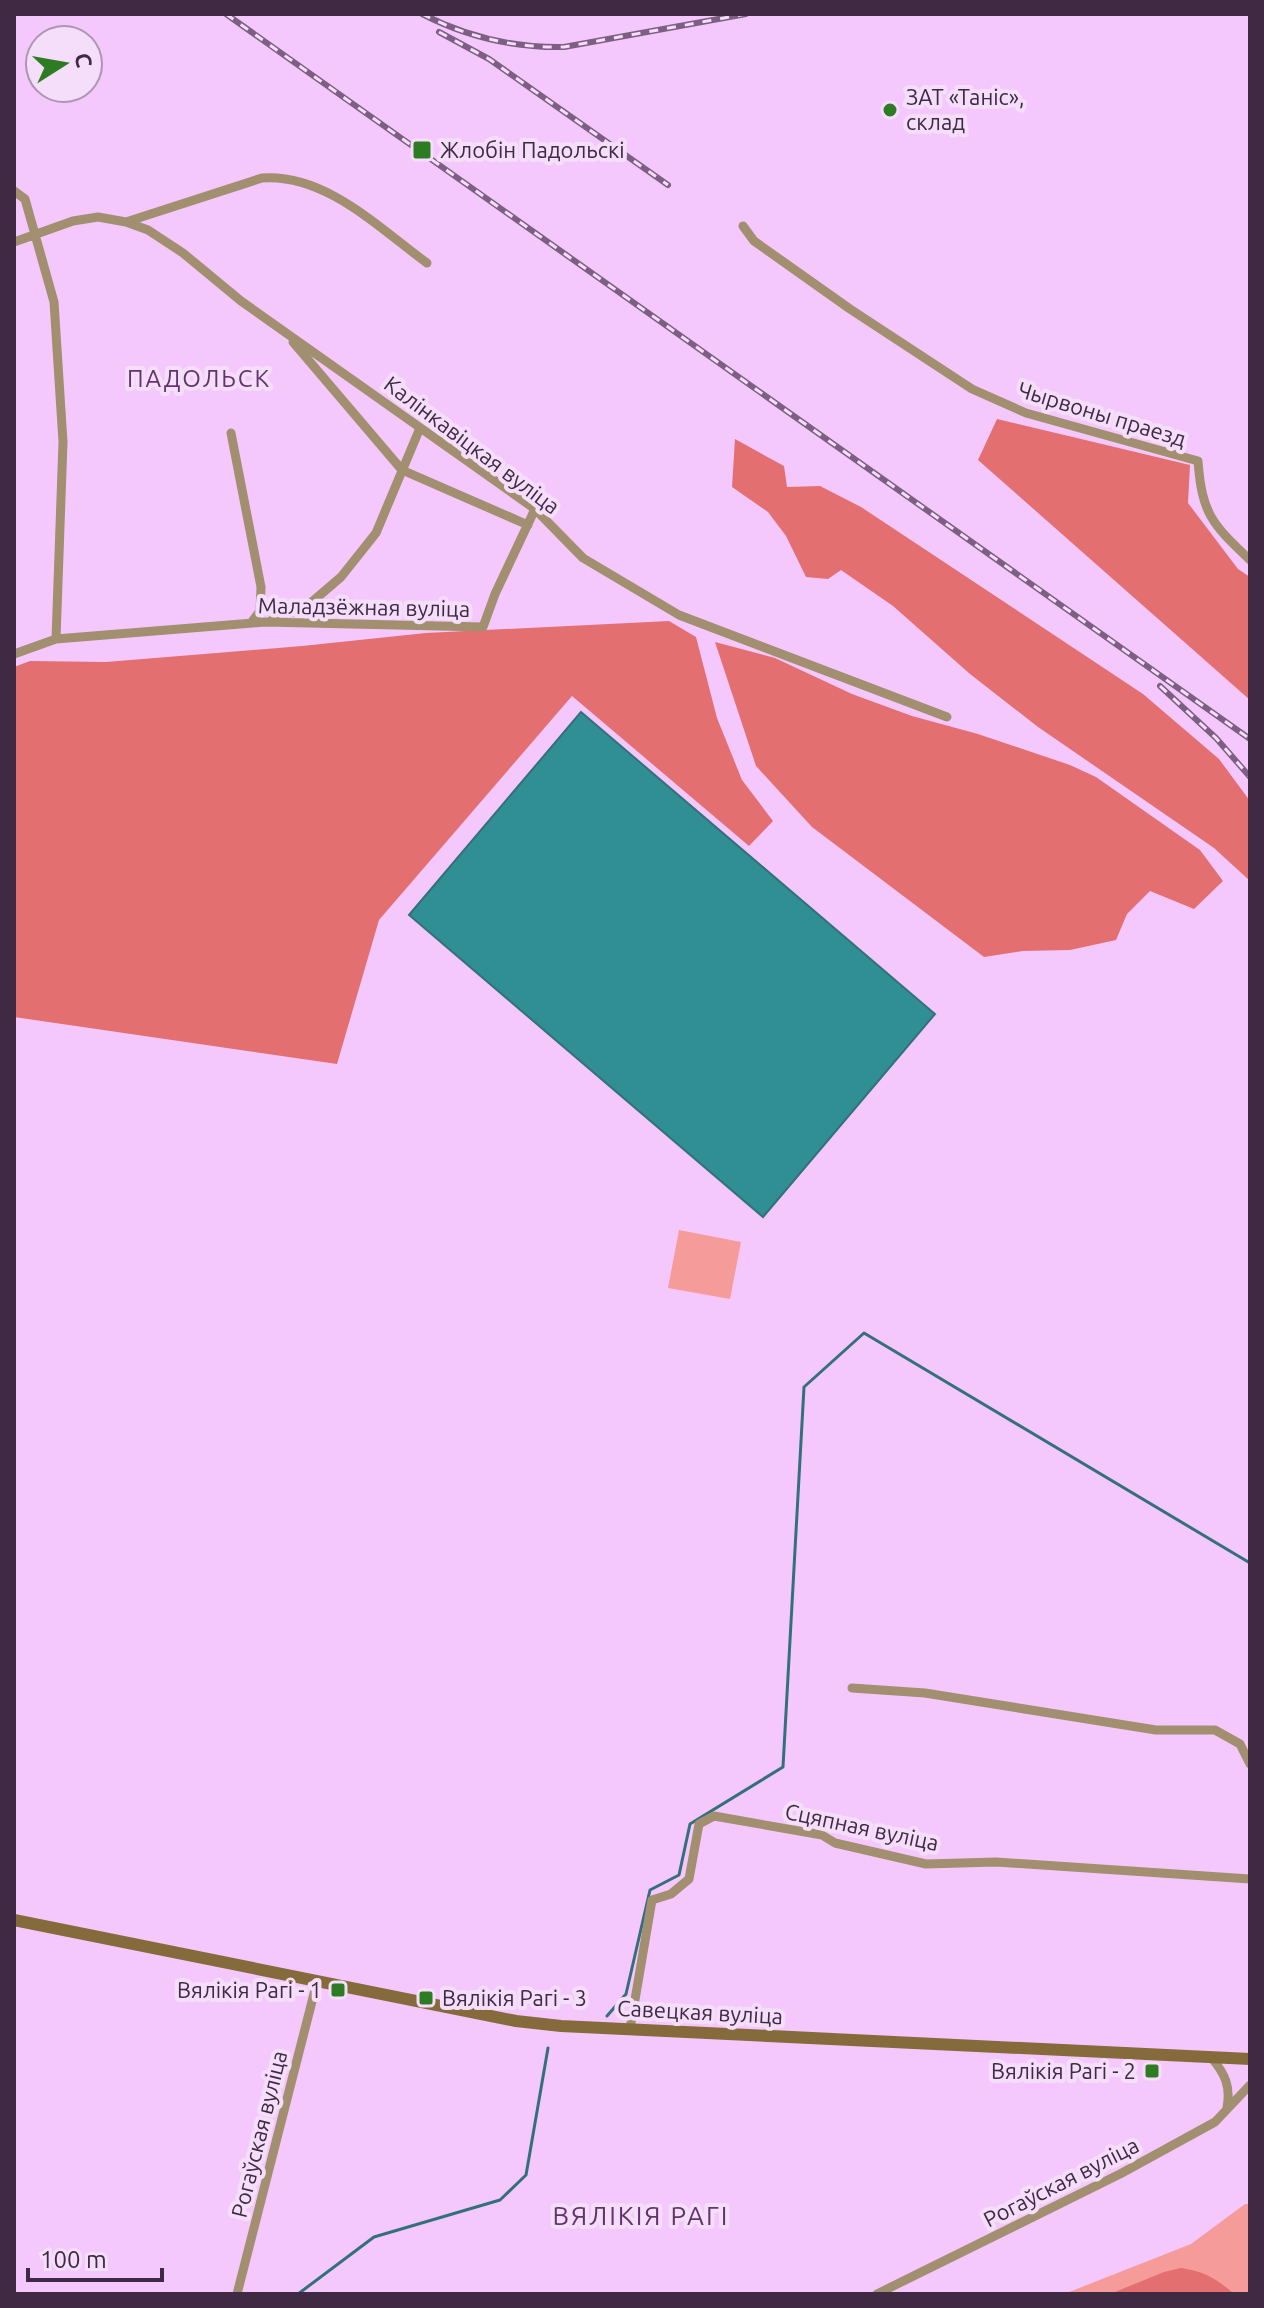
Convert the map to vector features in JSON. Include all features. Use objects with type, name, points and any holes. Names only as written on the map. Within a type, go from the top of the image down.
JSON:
[{"type":"main road","name":"Савецкая вуліца","points":[[14,1920],[516,2021],[561,2026],[1250,2059]]},
{"type":"street","name":"Калінкавіцкая вуліца","points":[[126,222],[262,178],[281,178],[329,192],[427,263]]},
{"type":"street","points":[[14,191],[25,199],[54,302],[63,442],[56,639]]},
{"type":"street","name":"Калінкавіцкая вуліца","points":[[14,242],[73,221],[98,217],[148,230],[183,253],[241,301],[535,509],[583,558],[679,615],[947,717]]},
{"type":"street","name":"Чырвоны праезд","points":[[743,226],[754,241],[972,389],[1026,413],[1198,461],[1206,511],[1250,560]]},
{"type":"street","points":[[285,332],[402,470],[528,525],[535,509]]},
{"type":"street","points":[[265,622],[306,607],[341,577],[376,533],[420,428]]},
{"type":"street","points":[[231,433],[261,587],[260,611],[251,623]]},
{"type":"street","name":"Маладзёжная вуліца","points":[[14,653],[56,639],[265,622],[483,627],[528,525]]},
{"type":"street","points":[[852,1688],[925,1693],[1156,1730],[1215,1730],[1240,1744],[1250,1764]]},
{"type":"street","name":"Сцяпная вуліца","points":[[630,2029],[652,1900],[671,1894],[689,1879],[699,1824],[714,1816],[822,1835],[835,1843],[926,1864],[996,1862],[1250,1879]]},
{"type":"street","name":"Рогаўская вуліца","points":[[237,2294],[317,1982]]},
{"type":"street","points":[[1211,2057],[1224,2074],[1230,2094],[1227,2111]]},
{"type":"street","name":"Рогаўская вуліца","points":[[877,2294],[1120,2174],[1215,2122],[1250,2085]]},
{"type":"shaded area","points":[[997,419],[1190,465],[1188,503],[1238,569],[1250,577],[1250,700],[978,460]]},
{"type":"shaded area","points":[[735,439],[784,466],[787,487],[820,486],[861,507],[1143,694],[1219,759],[1250,801],[1250,881],[1214,848],[1038,727],[970,674],[893,606],[841,570],[828,579],[806,577],[786,536],[768,512],[732,487]]},
{"type":"shaded area","points":[[669,621],[696,637],[717,718],[742,780],[773,821],[749,846],[572,696],[379,920],[337,1064],[14,1017],[14,667],[30,661],[106,662],[426,633]]},
{"type":"shaded area","points":[[715,642],[775,658],[852,694],[1070,765],[1096,777],[1200,850],[1223,881],[1194,909],[1150,891],[1127,914],[1116,940],[1070,950],[1023,951],[984,957],[812,827],[756,766]]},
{"type":"shaded area","points":[[581,712],[935,1014],[763,1217],[409,915]]},
{"type":"shaded area","points":[[679,1230],[741,1242],[730,1299],[668,1288]]},
{"type":"shaded area","points":[[1245,2204],[1250,2204],[1250,2294],[1064,2294],[1191,2244]]},
{"type":"shaded area","points":[[1181,2268],[1210,2276],[1234,2294],[1110,2294],[1164,2272]]},
{"type":"waterway","points":[[607,2016],[626,1994],[650,1890],[679,1875],[690,1824],[783,1767],[804,1387],[864,1333],[1250,1563]]},
{"type":"waterway","points":[[298,2294],[374,2237],[500,2200],[526,2175],[548,2048]]},
{"type":"railway","points":[[226,14],[1250,739]]},
{"type":"railway","points":[[422,14],[491,40],[527,46],[564,47],[746,14]]},
{"type":"railway","points":[[439,32],[489,59],[668,185]]},
{"type":"railway","points":[[1160,686],[1216,738],[1250,777]]},
{"type":"place","name":"ЗАТ «Таніс», склад","points":[[890,110]]},
{"type":"place","name":"Жлобін Падольскі","points":[[422,150]]},
{"type":"place","name":"Вялікія Рагі - 1","points":[[338,1990]]},
{"type":"place","name":"Вялікія Рагі - 3","points":[[426,1998]]},
{"type":"place","name":"Вялікія Рагі - 2","points":[[1152,2071]]},
{"type":"district","name":"ПАДОЛЬСК","points":[[199,379]]},
{"type":"district","name":"ВЯЛІКІЯ РАГІ","points":[[641,2216]]}]
